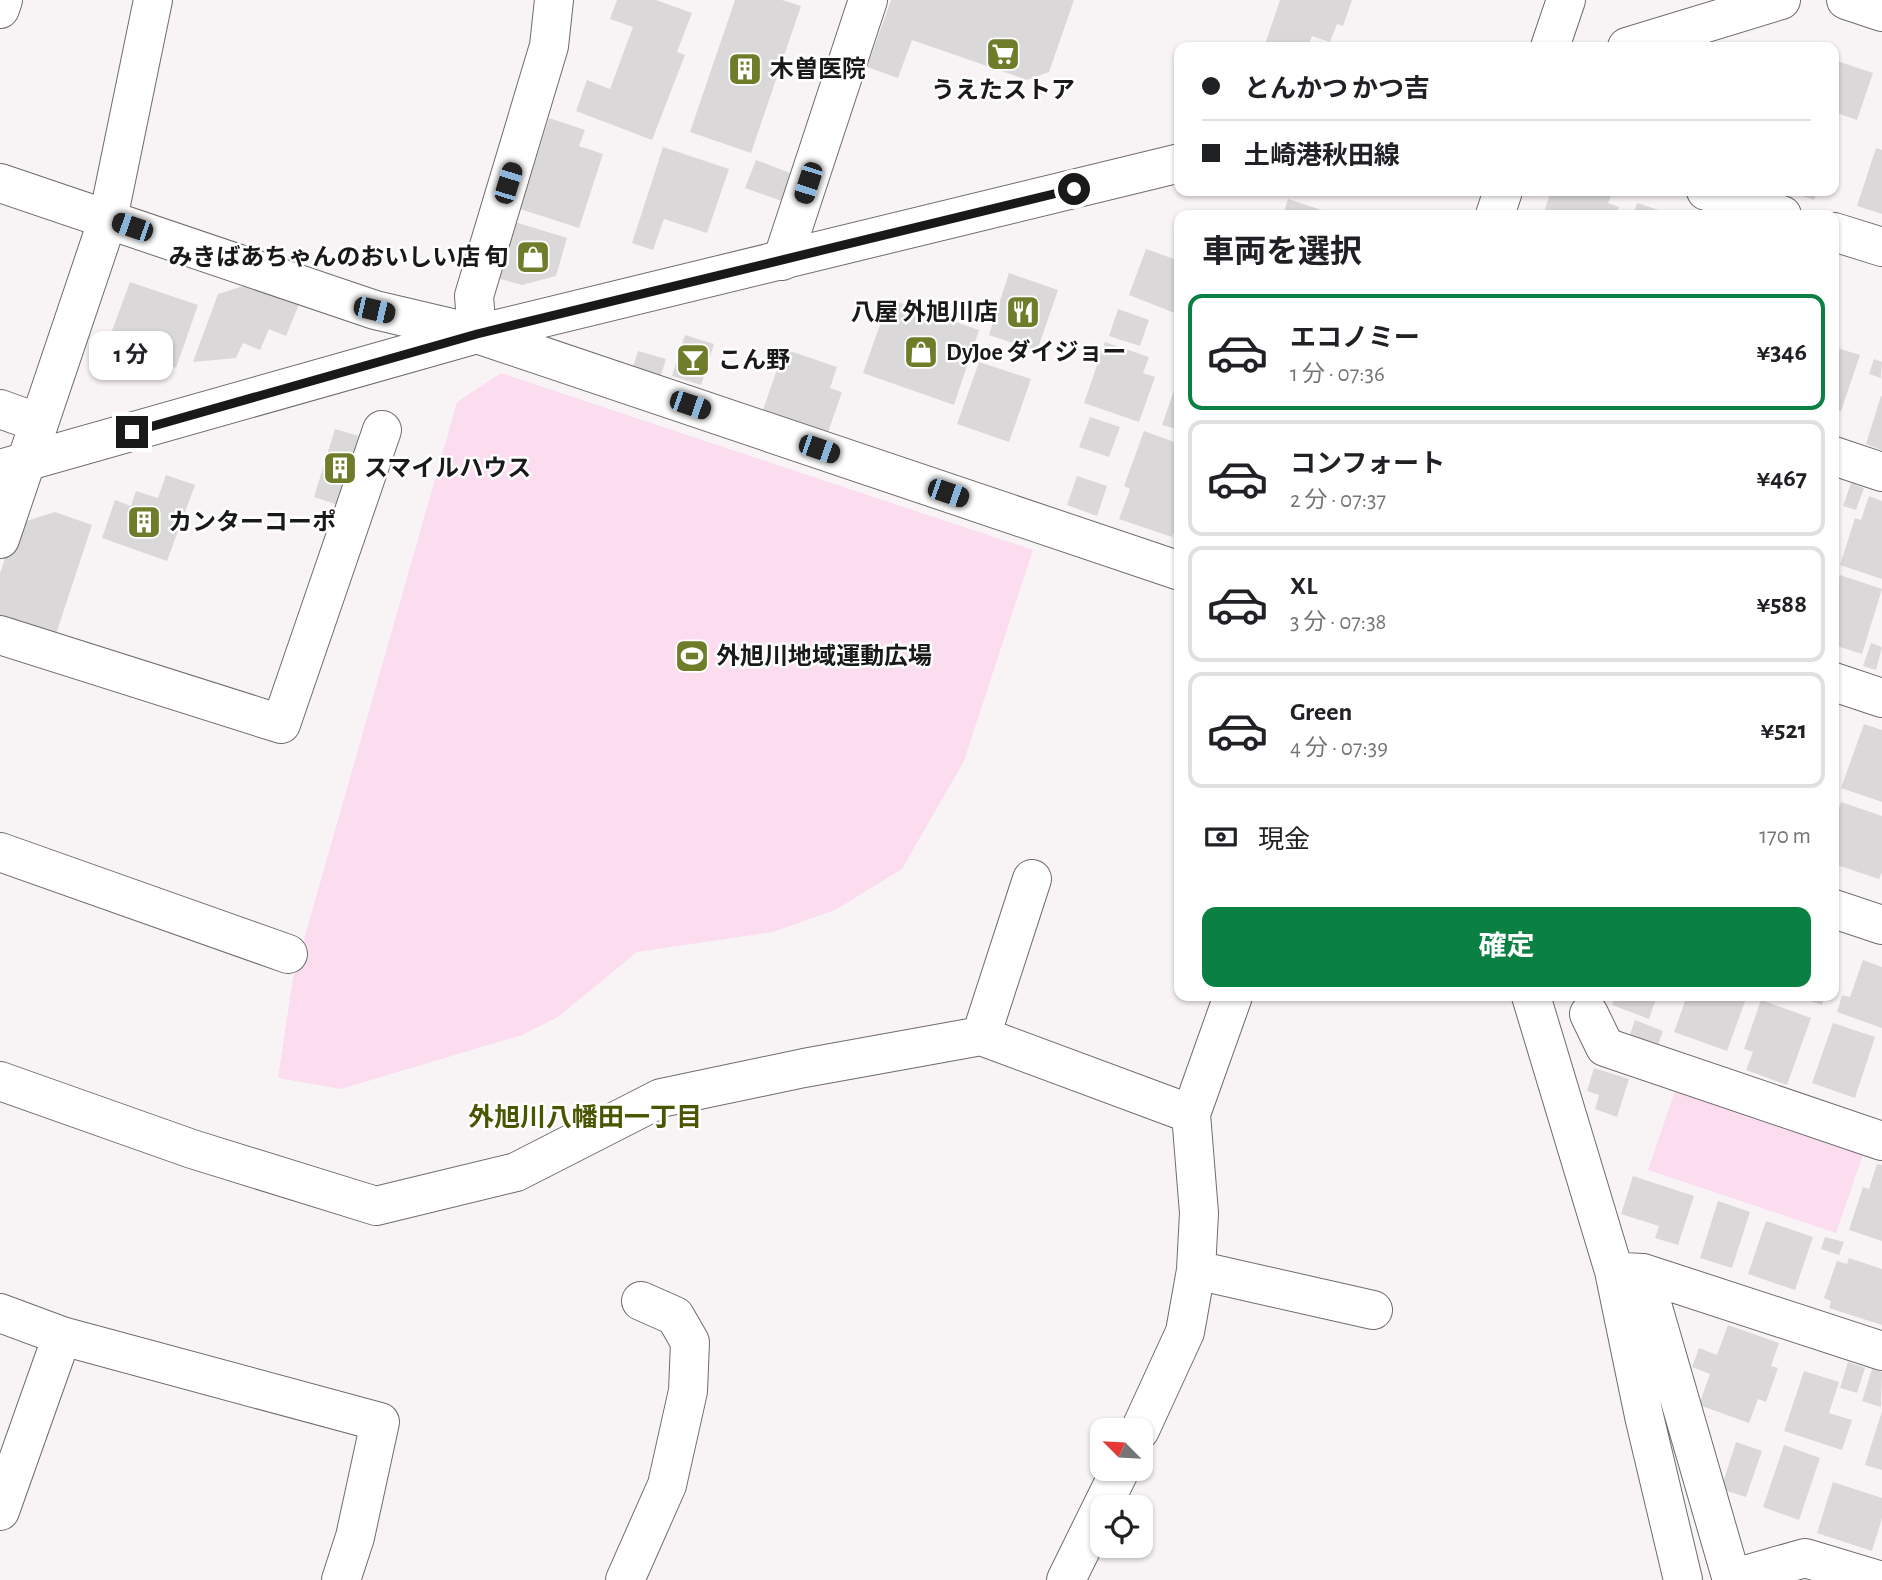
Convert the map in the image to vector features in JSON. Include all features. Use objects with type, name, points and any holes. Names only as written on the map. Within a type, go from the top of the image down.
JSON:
[{"type":"street","points":[[0,9],[3,0]]},
{"type":"street","points":[[0,539],[13,466],[39,423],[108,219],[153,0]]},
{"type":"street","points":[[477,334],[474,296],[549,46],[554,0]]},
{"type":"street","points":[[782,261],[868,0]]},
{"type":"street","points":[[1552,42],[1566,0]]},
{"type":"street","points":[[1643,42],[1781,0]]},
{"type":"street","points":[[1846,0],[1882,12]]},
{"type":"street","points":[[13,466],[477,334],[1174,164]]},
{"type":"street","points":[[0,183],[374,310],[477,334],[1174,570]]},
{"type":"street","points":[[1722,196],[1766,210]]},
{"type":"street","points":[[1839,234],[1882,247]]},
{"type":"street","points":[[0,410],[39,423]]},
{"type":"street","points":[[0,635],[281,724],[382,430]]},
{"type":"street","points":[[1839,458],[1882,472]]},
{"type":"street","points":[[1839,684],[1882,698]]},
{"type":"street","points":[[0,852],[288,954]]},
{"type":"street","points":[[981,1036],[1032,879]]},
{"type":"street","points":[[1839,911],[1882,925]]},
{"type":"street","points":[[1146,1418],[1185,1332],[1196,1270],[1199,1213],[1191,1114],[1231,1001]]},
{"type":"street","points":[[1878,1580],[1805,1558],[1732,1580],[1628,1272],[1535,1010],[1592,1005],[1605,1047],[1882,1141]]},
{"type":"street","points":[[0,1080],[192,1149],[376,1206],[516,1172],[661,1098],[804,1068],[981,1036],[1191,1114]]},
{"type":"street","points":[[1196,1270],[1373,1310]]},
{"type":"street","points":[[1628,1272],[1882,1351]]},
{"type":"street","points":[[1628,1272],[1644,1416],[1683,1580]]},
{"type":"street","points":[[625,1580],[667,1485],[688,1391],[690,1342],[675,1316],[641,1301]]},
{"type":"street","points":[[0,1313],[62,1336],[380,1422],[355,1537],[341,1580]]},
{"type":"street","points":[[0,1511],[62,1336]]},
{"type":"street","points":[[1066,1580],[1115,1481]]},
{"type":"shaded area","name":"外旭川地域運動広場","points":[[501,373],[1033,550],[964,761],[902,869],[835,910],[773,932],[637,952],[558,1017],[522,1035],[341,1089],[278,1078],[293,978],[457,402]]},
{"type":"shaded area","points":[[1678,1082],[1866,1146],[1836,1233],[1648,1170]]},
{"type":"building","points":[[617,0],[656,0],[692,13],[677,52],[685,55],[652,140],[576,111],[587,80],[610,89],[633,27],[610,19]]},
{"type":"building","name":"木曽医院","points":[[735,0],[782,0],[801,6],[751,153],[690,132]]},
{"type":"building","name":"うえたストア","points":[[891,0],[1074,0],[1049,72],[1027,80],[912,40],[898,78],[867,67]]},
{"type":"building","points":[[1280,0],[1352,0],[1343,26],[1337,24],[1330,42],[1312,36],[1310,42],[1266,42]]},
{"type":"building","points":[[1839,62],[1873,73],[1857,120],[1839,114]]},
{"type":"building","points":[[549,118],[585,130],[579,146],[603,154],[579,228],[520,209]]},
{"type":"building","points":[[663,147],[729,169],[707,233],[664,219],[653,250],[632,243]]},
{"type":"building","points":[[1876,148],[1882,150],[1882,214],[1857,206]]},
{"type":"building","points":[[756,160],[793,174],[782,201],[745,188]]},
{"type":"building","points":[[1549,196],[1611,196],[1608,203],[1619,207],[1618,210],[1545,210]]},
{"type":"building","points":[[1288,199],[1322,210],[1285,210]]},
{"type":"building","points":[[1637,203],[1659,210],[1635,210]]},
{"type":"building","name":"みきばあちゃんのおいしい店 旬","points":[[515,222],[567,238],[556,276],[522,285],[497,278]]},
{"type":"building","points":[[1146,249],[1174,259],[1174,313],[1129,295]]},
{"type":"building","name":"八屋 外旭川店","points":[[1009,273],[1058,290],[1037,351],[989,335]]},
{"type":"building","points":[[130,282],[198,305],[176,368],[107,344]]},
{"type":"building","points":[[253,283],[300,302],[286,336],[269,329],[260,350],[243,343],[236,358],[193,362],[218,294]]},
{"type":"building","name":"DyJoe ダイジョー","points":[[889,299],[979,330],[954,405],[863,373]]},
{"type":"building","points":[[1118,309],[1149,320],[1140,346],[1109,336]]},
{"type":"building","name":"こん野","points":[[685,335],[714,344],[701,385],[672,376]]},
{"type":"building","points":[[1105,342],[1149,357],[1143,373],[1155,377],[1139,422],[1084,403]]},
{"type":"building","points":[[784,349],[837,367],[830,388],[842,392],[828,432],[763,410]]},
{"type":"building","points":[[1839,349],[1860,355],[1841,411],[1839,410]]},
{"type":"building","points":[[638,351],[666,359],[661,375],[633,367]]},
{"type":"building","points":[[1874,359],[1882,362],[1881,378],[1869,374]]},
{"type":"building","points":[[979,362],[1031,379],[1009,442],[957,424]]},
{"type":"building","points":[[1174,390],[1174,428],[1162,425]]},
{"type":"building","points":[[1882,396],[1882,450],[1866,444]]},
{"type":"building","points":[[1090,417],[1120,427],[1109,457],[1079,447]]},
{"type":"building","name":"スマイルハウス","points":[[335,429],[366,438],[344,507],[314,497]]},
{"type":"building","points":[[1144,431],[1174,442],[1172,537],[1119,519],[1130,489],[1124,486]]},
{"type":"building","name":"カンターコーポ","points":[[166,475],[195,485],[167,561],[102,538],[115,500],[131,506],[136,491],[158,498]]},
{"type":"building","points":[[1077,476],[1107,486],[1097,516],[1067,505]]},
{"type":"building","points":[[1851,483],[1864,488],[1856,510],[1843,506]]},
{"type":"building","points":[[1869,496],[1882,501],[1882,579],[1840,565],[1855,518],[1861,520]]},
{"type":"building","points":[[55,512],[92,525],[56,634],[0,615],[0,573],[17,524]]},
{"type":"building","points":[[1840,575],[1882,589],[1862,654],[1839,647]]},
{"type":"building","points":[[1871,643],[1882,647],[1876,670],[1863,666]]},
{"type":"building","points":[[1864,724],[1882,730],[1882,802],[1841,788]]},
{"type":"building","points":[[1841,802],[1882,816],[1882,872],[1879,879],[1839,866]]},
{"type":"building","points":[[1863,960],[1882,967],[1882,1028],[1837,1012],[1842,995],[1850,997]]},
{"type":"building","points":[[1613,1001],[1655,1001],[1649,1019],[1612,1005]]},
{"type":"building","points":[[1685,1001],[1745,1001],[1727,1051],[1674,1032]]},
{"type":"building","points":[[1761,1001],[1811,1018],[1787,1085],[1746,1070],[1753,1052],[1744,1049]]},
{"type":"building","points":[[1635,1020],[1663,1031],[1656,1050],[1628,1040]]},
{"type":"building","points":[[1833,1023],[1875,1037],[1855,1098],[1812,1083]]},
{"type":"building","points":[[1594,1068],[1629,1079],[1617,1117],[1595,1109],[1599,1095],[1587,1091]]},
{"type":"building","points":[[1877,1164],[1882,1165],[1882,1241],[1849,1230],[1863,1187],[1869,1189]]},
{"type":"building","points":[[1633,1176],[1694,1196],[1678,1245],[1655,1238],[1659,1226],[1621,1214]]},
{"type":"building","points":[[1718,1201],[1750,1212],[1732,1268],[1700,1258]]},
{"type":"building","points":[[1766,1221],[1813,1237],[1795,1290],[1748,1274]]},
{"type":"building","points":[[1825,1237],[1844,1242],[1839,1255],[1821,1249]]},
{"type":"building","points":[[1849,1258],[1882,1269],[1882,1325],[1829,1308],[1831,1301],[1824,1298],[1837,1261],[1847,1264]]},
{"type":"building","points":[[1728,1325],[1779,1343],[1771,1366],[1778,1368],[1766,1402],[1758,1399],[1749,1423],[1699,1405],[1710,1374],[1692,1367],[1699,1348],[1717,1355]]},
{"type":"building","points":[[1848,1362],[1865,1368],[1857,1393],[1840,1388]]},
{"type":"building","points":[[1872,1369],[1882,1372],[1881,1407],[1862,1401]]},
{"type":"building","points":[[1804,1371],[1839,1382],[1829,1413],[1852,1420],[1842,1450],[1784,1431]]},
{"type":"building","points":[[1882,1411],[1882,1470],[1865,1465]]},
{"type":"building","points":[[1736,1442],[1762,1451],[1746,1497],[1721,1489]]},
{"type":"building","points":[[1784,1445],[1820,1458],[1799,1520],[1763,1507]]},
{"type":"building","points":[[1833,1482],[1882,1498],[1882,1518],[1872,1551],[1817,1533]]},
{"type":"place","name":"うえたストア","points":[[1003,54]]},
{"type":"place","name":"木曽医院","points":[[745,69]]},
{"type":"place","name":"みきばあちゃんのおいしい店 旬","points":[[533,257]]},
{"type":"place","name":"八屋 外旭川店","points":[[1023,312]]},
{"type":"place","name":"DyJoe ダイジョー","points":[[921,352]]},
{"type":"place","name":"こん野","points":[[693,360]]},
{"type":"place","name":"スマイルハウス","points":[[340,468]]},
{"type":"place","name":"カンターコーポ","points":[[144,522]]},
{"type":"place","name":"外旭川地域運動広場","points":[[692,656]]},
{"type":"district","name":"外旭川八幡田一丁目","points":[[585,1117]]},
{"type":"route","points":[[132,432],[477,334],[1074,189]]}]
